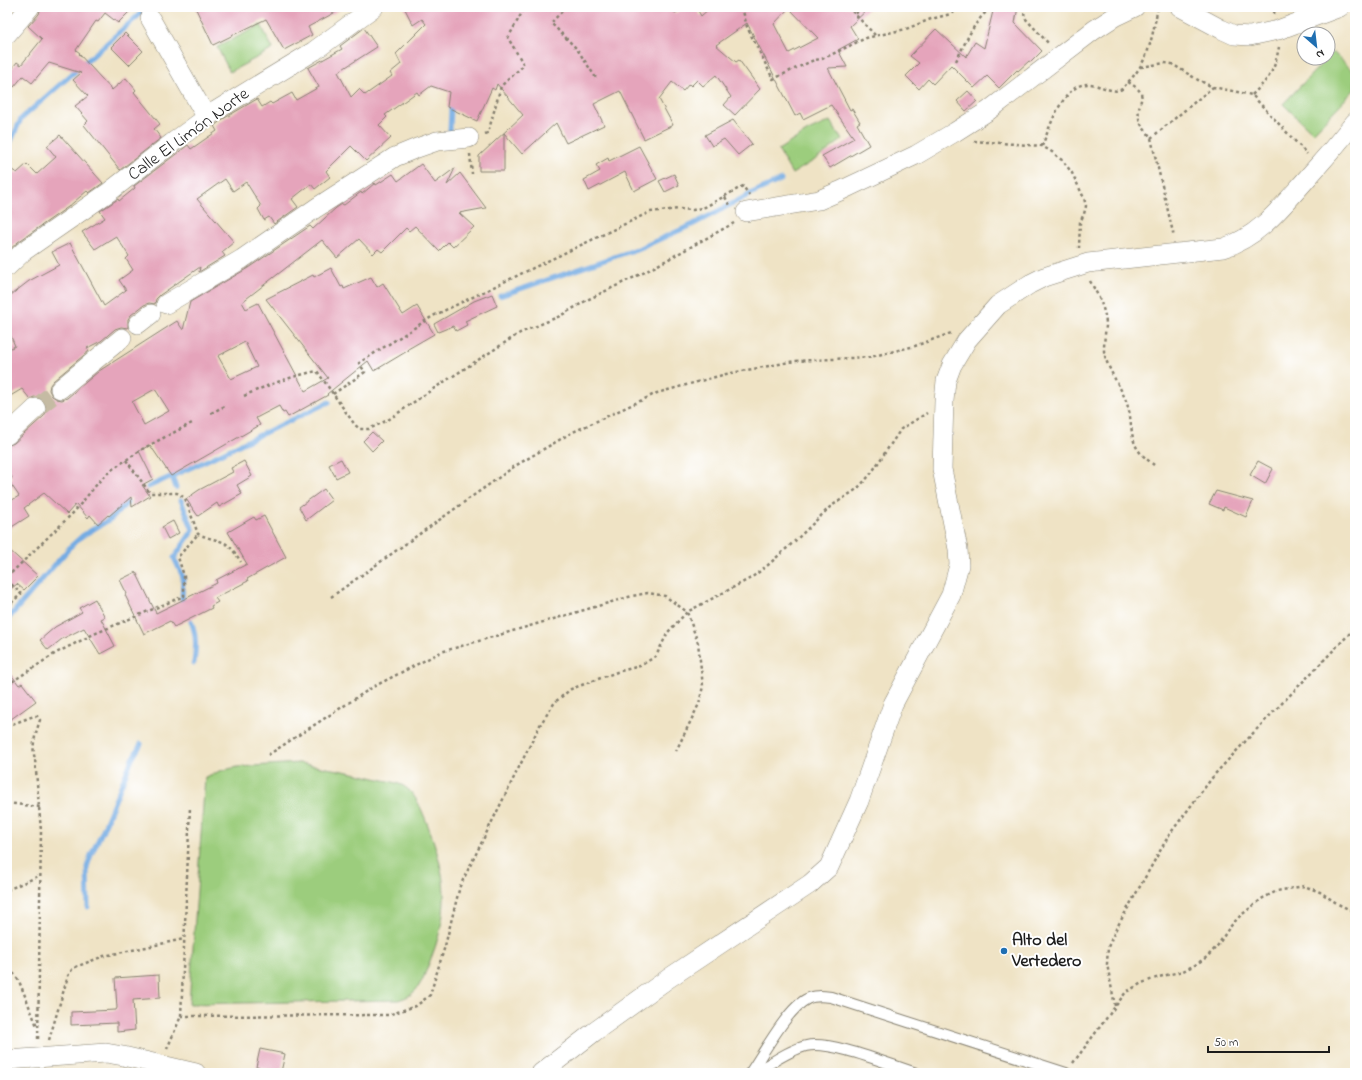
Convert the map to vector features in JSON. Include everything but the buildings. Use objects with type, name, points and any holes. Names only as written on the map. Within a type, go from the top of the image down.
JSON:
[{"type":"street","points":[[7,34],[30,7]]},
{"type":"street","name":"Calle El Limón Norte","points":[[7,267],[24,250],[110,192],[172,143],[207,118],[314,51],[374,7]]},
{"type":"street","points":[[746,212],[819,200],[916,155],[988,111],[1114,17],[1135,7]]},
{"type":"street","points":[[1180,7],[1234,35],[1250,36],[1278,30],[1340,7]]},
{"type":"street","points":[[150,18],[207,118]]},
{"type":"street","points":[[541,1073],[594,1032],[669,978],[810,884],[828,867],[859,802],[885,724],[896,698],[951,595],[956,580],[959,565],[958,549],[942,469],[946,381],[954,360],[982,322],[998,305],[1037,280],[1088,263],[1223,248],[1232,245],[1254,233],[1277,212],[1355,122]]},
{"type":"street","points":[[152,314],[242,259],[316,208],[396,157],[437,141],[469,138]]},
{"type":"street","points":[[60,388],[122,338]]},
{"type":"street","points":[[7,435],[36,408]]},
{"type":"street","points":[[7,1060],[106,1054],[161,1064],[196,1073]]},
{"type":"lane","points":[[750,1073],[787,1017],[797,1006],[813,996],[831,997],[1066,1072]]},
{"type":"lane","points":[[754,1073],[784,1055],[806,1046],[822,1045],[840,1048],[916,1073]]},
{"type":"path","points":[[469,138],[488,133],[502,86],[524,65],[508,38],[525,7]]},
{"type":"path","points":[[566,7],[551,23],[577,49],[596,78]]},
{"type":"path","points":[[742,7],[747,27],[773,79],[814,60],[822,59],[866,38],[906,29],[931,19],[951,14],[964,7]]},
{"type":"path","points":[[848,7],[876,36]]},
{"type":"path","points":[[856,14],[860,7]]},
{"type":"path","points":[[981,7],[984,13]]},
{"type":"path","points":[[956,61],[977,22],[984,13],[993,7]]},
{"type":"path","points":[[1025,7],[1024,17],[1028,23],[1060,56]]},
{"type":"path","points":[[1042,146],[1058,108],[1067,95],[1079,87],[1089,84],[1115,91],[1122,89],[1141,67],[1150,49],[1158,7]]},
{"type":"path","points":[[1252,95],[1266,81],[1275,68],[1279,46],[1278,30]]},
{"type":"path","points":[[1141,67],[1165,63],[1172,64],[1198,80],[1213,87],[1252,95],[1318,166]]},
{"type":"path","points":[[1128,82],[1138,88],[1142,95],[1139,118],[1142,126],[1151,138],[1178,253]]},
{"type":"path","points":[[1151,138],[1213,87]]},
{"type":"path","points":[[946,138],[990,143],[1042,146],[1063,161],[1072,173],[1084,198],[1086,206],[1080,222],[1079,230],[1081,266],[1099,296],[1104,311],[1106,325],[1104,351],[1128,405],[1132,420],[1134,441],[1137,449],[1154,465]]},
{"type":"path","points":[[333,394],[365,372],[359,363],[433,316],[650,212],[679,209],[694,210],[705,207],[743,186],[747,192]]},
{"type":"path","points":[[725,197],[728,201]]},
{"type":"path","points":[[244,396],[259,389],[317,371],[355,425],[360,429],[369,429],[388,420],[430,391],[520,334],[560,316],[588,299],[646,272],[731,225],[740,219],[746,212]]},
{"type":"path","points":[[331,597],[515,466],[571,432],[657,393],[726,374],[795,361],[870,357],[915,346],[952,333]]},
{"type":"path","points":[[182,1016],[388,1015],[416,1006],[430,995],[446,946],[460,886],[544,719],[556,702],[572,688],[640,666],[656,656],[668,632],[687,612],[751,578],[768,565],[830,507],[857,489],[870,475],[901,429],[944,401]]},
{"type":"path","points":[[211,413],[227,405]]},
{"type":"path","points":[[7,607],[21,594],[7,578],[74,512],[102,478],[144,448],[194,422]]},
{"type":"path","points":[[126,460],[150,493],[177,493],[185,498],[198,534]]},
{"type":"path","points":[[198,534],[226,543],[234,550],[241,562]]},
{"type":"path","points":[[7,685],[62,650],[94,634],[184,596],[184,576],[178,557],[198,534]]},
{"type":"path","points":[[268,755],[373,687],[441,652],[625,598],[648,593],[665,596],[687,612],[698,643],[703,686],[698,704],[676,751]]},
{"type":"path","points":[[1116,1006],[1107,964],[1108,947],[1116,929],[1169,835],[1215,774],[1256,729],[1355,628]]},
{"type":"path","points":[[7,726],[34,716],[39,717],[33,744],[33,751],[40,807],[41,875],[38,1028],[41,1057]]},
{"type":"path","points":[[7,803],[40,807]]},
{"type":"path","points":[[161,1064],[182,1016],[190,807]]},
{"type":"path","points":[[7,890],[41,875]]},
{"type":"path","points":[[1066,1072],[1126,992],[1142,983],[1183,971],[1207,957],[1240,916],[1263,898],[1277,891],[1304,886],[1320,892],[1338,904],[1355,912]]},
{"type":"path","points":[[41,1057],[68,976],[73,968],[104,956],[184,939]]},
{"type":"path","points":[[7,971],[14,974],[19,981],[38,1028]]},
{"type":"green space","points":[[261,25],[273,49],[230,72],[217,47]]},
{"type":"green space","points":[[1336,55],[1355,73],[1355,89],[1313,133],[1283,104],[1320,66],[1336,66]]},
{"type":"green space","points":[[830,121],[842,140],[818,158],[792,174],[778,150],[808,131]]},
{"type":"green space","points":[[299,763],[349,772],[402,785],[409,790],[418,803],[434,843],[443,878],[444,894],[440,928],[423,978],[418,988],[414,992],[398,1000],[189,1004],[205,777],[223,770],[238,767]]},
{"type":"waterway","points":[[7,150],[21,119],[148,7]]},
{"type":"waterway","points":[[450,130],[451,109]]},
{"type":"waterway","points":[[500,296],[640,248],[694,224],[752,193],[781,180]]},
{"type":"waterway","points":[[148,487],[329,402]]},
{"type":"waterway","points":[[172,476],[176,488]]},
{"type":"waterway","points":[[181,500],[193,530],[174,558],[183,577],[182,600]]},
{"type":"waterway","points":[[7,620],[72,545],[82,536],[112,518],[127,503]]},
{"type":"waterway","points":[[191,621],[196,642],[194,663]]},
{"type":"waterway","points":[[88,907],[87,867],[132,759],[141,744]]},
{"type":"tunnel","points":[[36,408],[60,389]]},
{"type":"place","name":"Alto del Vertedero","points":[[1004,951]]}]
